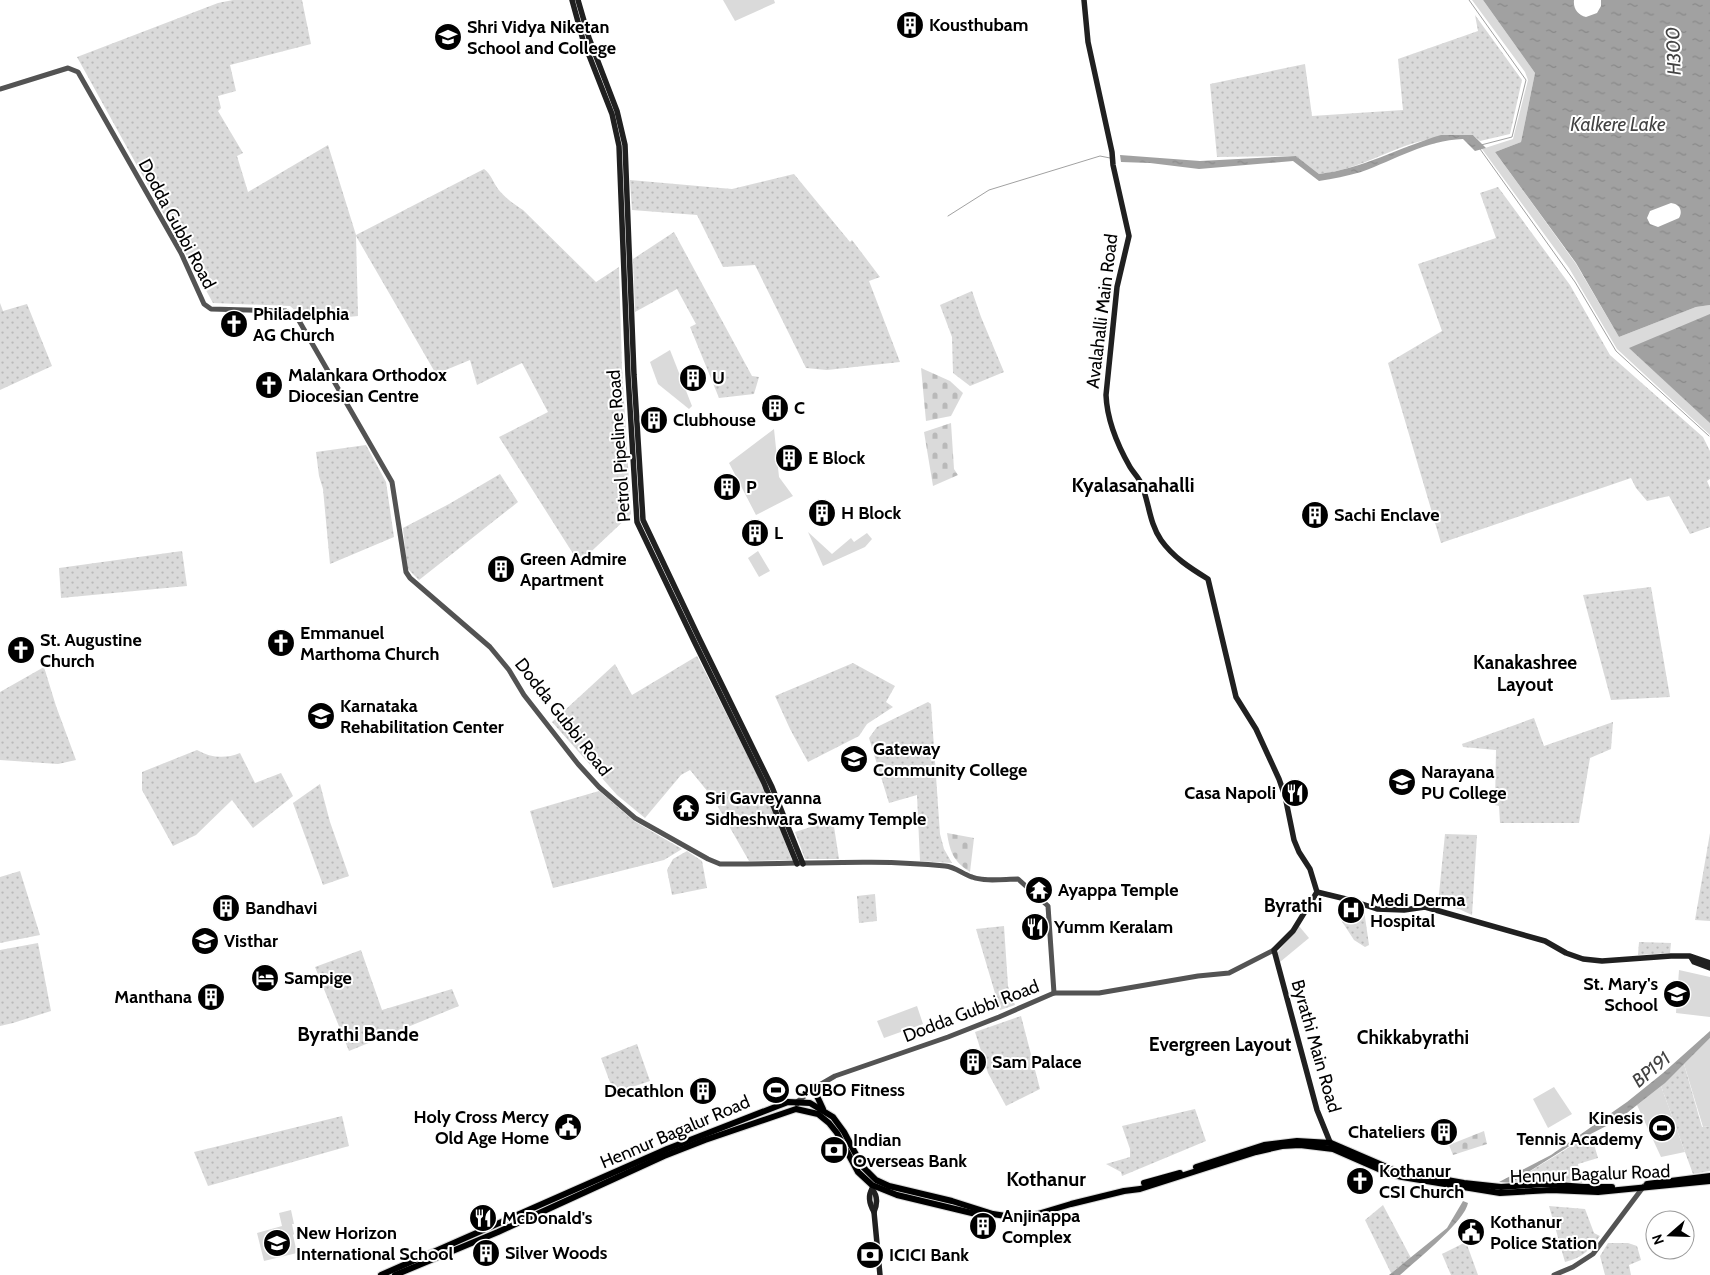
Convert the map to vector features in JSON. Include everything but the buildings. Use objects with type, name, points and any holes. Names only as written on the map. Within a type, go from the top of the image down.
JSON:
[{"type":"main road","name":"Petrol Pipeline Road","points":[[572,0],[577,8],[617,111],[624,139],[628,287],[642,516],[729,708],[780,804],[800,864]]},
{"type":"main road","name":"Petrol Pipeline Road","points":[[577,8],[578,0]]},
{"type":"main road","name":"Avalahalli Main Road","points":[[1084,0],[1088,42],[1112,152],[1113,165],[1130,236],[1117,287],[1106,395],[1108,413],[1121,450],[1140,482],[1160,538],[1175,556],[1208,579],[1236,697],[1256,729],[1279,779],[1285,796],[1294,840],[1310,869],[1317,892]]},
{"type":"main road","points":[[1274,950],[1293,931],[1317,892],[1377,909],[1404,910],[1425,907],[1545,941],[1566,953],[1583,959],[1602,961],[1671,956],[1697,958],[1710,963]]},
{"type":"main road","name":"Byrathi Main Road","points":[[1274,950],[1317,1110],[1332,1146]]},
{"type":"main road","points":[[1691,957],[1694,962],[1710,968]]},
{"type":"main road","points":[[816,1087],[817,1096],[823,1110]]},
{"type":"main road","name":"Hennur Bagalur Road","points":[[382,1275],[667,1149],[788,1102],[818,1114],[829,1122],[858,1172],[873,1185],[897,1195],[976,1214],[985,1212],[1012,1217],[1032,1216],[1056,1208],[1162,1183],[1271,1148],[1300,1146],[1332,1146],[1396,1171],[1508,1193],[1551,1190],[1591,1192],[1710,1181]]},
{"type":"main road","name":"Hennur Bagalur Road","points":[[395,1275],[498,1232],[664,1156],[797,1105],[810,1103],[836,1120],[873,1185]]},
{"type":"main road","name":"Hennur Bagalur Road","points":[[1332,1146],[1390,1174],[1491,1189]]},
{"type":"main road","name":"Hennur Bagalur Road","points":[[1644,1186],[1710,1176]]},
{"type":"main road","points":[[873,1185],[869,1194],[870,1205],[874,1212],[880,1275]]},
{"type":"street","name":"Dodda Gubbi Road","points":[[0,89],[68,68],[78,72],[181,253],[204,304],[211,309],[286,311],[298,319],[392,482],[406,572],[410,578],[490,647],[509,670],[524,696],[578,764],[598,787],[635,818],[720,864],[898,864],[946,866],[958,869],[967,875],[979,879],[1018,879],[1048,906],[1054,994],[941,1040],[835,1076],[816,1087],[797,1105]]},
{"type":"street","points":[[1054,994],[1099,993],[1198,976],[1229,973],[1274,950]]},
{"type":"street","points":[[1554,1275],[1573,1268],[1593,1254],[1644,1186]]},
{"type":"green space","points":[[233,0],[302,0],[311,44],[230,65],[236,91],[218,96],[221,108],[218,111],[243,153],[237,156],[248,192],[328,145],[356,235],[484,169],[498,189],[523,210],[596,282],[619,267],[622,368],[631,514],[579,563],[499,437],[548,412],[522,363],[477,385],[470,360],[436,374],[356,236],[358,316],[307,321],[290,306],[213,303],[77,57],[218,3]]},
{"type":"green space","points":[[723,0],[774,0],[775,3],[735,21]]},
{"type":"green space","points":[[1472,0],[1483,0],[1535,73],[1521,142],[1495,152],[1576,264],[1619,337],[1696,307],[1710,305],[1710,435],[1617,349],[1569,268],[1482,149],[1513,139],[1528,80],[1525,72]]},
{"type":"green space","points":[[1475,15],[1522,80],[1510,134],[1480,141],[1473,135],[1425,140],[1355,166],[1319,174],[1296,156],[1217,157],[1210,84],[1305,64],[1312,116],[1403,110],[1398,59],[1478,31]]},
{"type":"green space","points":[[794,174],[850,242],[852,240],[880,277],[869,281],[900,362],[827,370],[806,368],[755,265],[723,267],[697,215],[632,210],[630,180],[732,189]]},
{"type":"green space","points":[[1498,187],[1570,285],[1610,355],[1703,437],[1710,451],[1710,479],[1707,481],[1710,488],[1710,527],[1690,534],[1669,496],[1647,501],[1636,488],[1631,478],[1441,543],[1388,363],[1442,331],[1418,264],[1496,238],[1480,193]]},
{"type":"green space","points":[[674,232],[752,376],[759,377],[754,394],[719,398],[690,327],[696,324],[677,289],[635,312],[633,259]]},
{"type":"green space","points":[[972,291],[1004,372],[970,386],[953,373],[952,337],[940,305]]},
{"type":"green space","points":[[0,303],[3,311],[27,304],[52,366],[0,390]]},
{"type":"green space","points":[[670,350],[692,406],[689,409],[658,384],[650,362]]},
{"type":"green space","points":[[921,368],[950,381],[963,393],[951,416],[926,421]]},
{"type":"green space","points":[[951,423],[954,469],[958,475],[933,486],[924,432]]},
{"type":"green space","points":[[774,429],[779,477],[793,496],[756,515],[729,463]]},
{"type":"green space","points":[[366,445],[386,482],[394,537],[330,564],[323,489],[319,476],[316,452]]},
{"type":"green space","points":[[500,474],[518,502],[419,580],[407,568],[403,528]]},
{"type":"green space","points":[[808,532],[832,554],[851,538],[854,542],[867,533],[872,539],[865,547],[823,566]]},
{"type":"green space","points":[[182,551],[187,586],[61,598],[59,568]]},
{"type":"green space","points":[[758,551],[770,571],[759,577],[748,558]]},
{"type":"green space","points":[[1651,587],[1670,697],[1611,700],[1583,595]]},
{"type":"green space","points":[[697,656],[765,790],[792,860],[749,861],[713,798],[690,770],[681,775],[645,818],[617,795],[552,722],[615,664],[632,695]]},
{"type":"green space","points":[[853,663],[895,686],[886,702],[893,707],[867,724],[859,736],[808,762],[775,696]]},
{"type":"green space","points":[[44,667],[76,760],[58,764],[0,760],[0,692]]},
{"type":"green space","points":[[928,702],[931,704],[940,834],[944,849],[952,863],[920,861],[917,795],[889,803],[869,738],[877,727]]},
{"type":"green space","points":[[1534,718],[1544,746],[1613,722],[1611,749],[1590,758],[1579,823],[1500,823],[1499,806],[1495,805],[1496,750],[1463,747],[1462,744]]},
{"type":"green space","points":[[197,750],[218,757],[240,753],[255,783],[281,773],[293,796],[253,828],[232,800],[196,835],[173,846],[142,790],[142,772]]},
{"type":"green space","points":[[320,784],[330,822],[349,876],[323,885],[293,803]]},
{"type":"green space","points":[[599,791],[634,821],[682,849],[664,860],[553,888],[530,811]]},
{"type":"green space","points":[[833,820],[839,859],[805,859],[795,832]]},
{"type":"green space","points":[[947,833],[974,838],[970,872],[953,855]]},
{"type":"green space","points":[[1710,833],[1710,921],[1695,920]]},
{"type":"green space","points":[[1445,834],[1477,835],[1472,915],[1459,909],[1438,904]]},
{"type":"green space","points":[[687,851],[702,861],[707,888],[672,895],[667,870],[673,859]]},
{"type":"green space","points":[[20,871],[40,935],[0,943],[0,877]]},
{"type":"green space","points":[[875,894],[877,921],[859,923],[857,896]]},
{"type":"green space","points":[[1354,906],[1364,910],[1369,945],[1365,947],[1354,940],[1339,917],[1355,913]]},
{"type":"green space","points":[[1004,926],[1008,986],[1015,1005],[1000,1010],[976,929]]},
{"type":"green space","points":[[1299,926],[1309,938],[1280,962],[1277,953]]},
{"type":"green space","points":[[1639,942],[1671,943],[1670,953],[1638,955]]},
{"type":"green space","points":[[38,943],[51,1011],[0,1026],[0,950]]},
{"type":"green space","points":[[361,950],[382,1010],[452,989],[459,1006],[349,1051],[315,967]]},
{"type":"green space","points":[[1679,970],[1710,977],[1710,1017],[1676,1013]]},
{"type":"green space","points":[[917,1006],[923,1024],[884,1038],[877,1021]]},
{"type":"green space","points":[[1021,1016],[1040,1089],[1006,1106],[988,1073],[975,1032]]},
{"type":"green space","points":[[1710,1038],[1710,1126],[1703,1127],[1684,1064]]},
{"type":"green space","points":[[637,1044],[650,1081],[614,1093],[601,1058]]},
{"type":"green space","points":[[1684,1064],[1702,1127],[1710,1126],[1710,1171],[1693,1174],[1661,1086]]},
{"type":"green space","name":"Kinesis Tennis Academy","points":[[1661,1086],[1685,1152],[1661,1157],[1637,1105]]},
{"type":"green space","points":[[1554,1087],[1572,1114],[1548,1128],[1533,1099]]},
{"type":"green space","points":[[1195,1109],[1206,1141],[1122,1176],[1121,1172],[1106,1164],[1130,1157],[1130,1149],[1122,1126]]},
{"type":"green space","points":[[342,1116],[349,1146],[208,1186],[194,1152]]},
{"type":"green space","points":[[1484,1131],[1487,1144],[1453,1155],[1449,1145]]},
{"type":"green space","points":[[1591,1134],[1598,1158],[1578,1164],[1582,1183],[1545,1180],[1511,1183]]},
{"type":"green space","points":[[1383,1205],[1411,1258],[1391,1273],[1365,1220]]},
{"type":"green space","points":[[1549,1206],[1585,1209],[1594,1233],[1600,1236],[1585,1253],[1565,1262]]},
{"type":"green space","points":[[291,1210],[297,1253],[264,1261],[257,1233],[282,1226],[279,1213]]},
{"type":"green space","points":[[1466,1242],[1478,1275],[1451,1275],[1442,1254]]},
{"type":"green space","points":[[1608,1243],[1628,1243],[1637,1246],[1641,1260],[1629,1265],[1631,1275],[1605,1275],[1600,1256]]},
{"type":"water","name":"Kalkere Lake","points":[[1483,0],[1574,0],[1574,6],[1577,11],[1586,17],[1597,13],[1601,6],[1601,0],[1710,0],[1710,305],[1696,307],[1619,337],[1576,263],[1495,152],[1521,142],[1535,73]],"holes":[[[1671,203],[1680,208],[1679,218],[1658,227],[1650,224],[1647,218],[1650,211]]]},
{"type":"water","points":[[1441,135],[1473,135],[1486,148],[1475,151],[1463,139],[1449,140],[1411,151],[1361,172],[1319,181],[1293,161],[1199,169],[1150,163],[1121,162],[1120,155],[1200,161],[1296,156],[1319,174],[1366,163]]},
{"type":"water","points":[[1710,314],[1710,423],[1629,348]]},
{"type":"water","points":[[1710,1031],[1710,1038],[1665,1083],[1618,1120],[1579,1140],[1511,1183],[1499,1182],[1551,1155],[1627,1102]]},
{"type":"water","points":[[1463,1201],[1468,1203],[1465,1211],[1428,1251],[1400,1275],[1389,1275],[1447,1228]]},
{"type":"waterway","points":[[1469,0],[1526,80],[1512,137],[1481,145]]},
{"type":"waterway","points":[[1480,149],[1575,282],[1616,351],[1709,436]]},
{"type":"waterway","points":[[948,216],[989,190],[1100,156],[1110,158]]},
{"type":"place","name":"Kousthubam","points":[[910,25]]},
{"type":"place","name":"Shri Vidya Niketan School and College","points":[[448,37]]},
{"type":"place","name":"Philadelphia AG Church","points":[[234,324]]},
{"type":"place","name":"U","points":[[693,378]]},
{"type":"place","name":"Malankara Orthodox Diocesian Centre","points":[[269,385]]},
{"type":"place","name":"C","points":[[775,408]]},
{"type":"place","name":"Clubhouse","points":[[654,420]]},
{"type":"place","name":"E Block","points":[[789,458]]},
{"type":"place","name":"P","points":[[727,487]]},
{"type":"place","name":"H Block","points":[[822,513]]},
{"type":"place","name":"Sachi Enclave","points":[[1315,515]]},
{"type":"place","name":"L","points":[[755,533]]},
{"type":"place","name":"Green Admire Apartment","points":[[501,569]]},
{"type":"place","name":"Emmanuel Marthoma Church","points":[[281,643]]},
{"type":"place","name":"St. Augustine Church","points":[[21,650]]},
{"type":"place","name":"Karnataka Rehabilitation Center","points":[[321,716]]},
{"type":"place","name":"Gateway Community College","points":[[854,759]]},
{"type":"place","name":"Narayana PU College","points":[[1402,782]]},
{"type":"place","name":"Casa Napoli","points":[[1295,793]]},
{"type":"place","name":"Sri Gavreyanna Sidheshwara Swamy Temple","points":[[686,808]]},
{"type":"place","name":"Ayappa Temple","points":[[1039,890]]},
{"type":"place","name":"Bandhavi","points":[[226,908]]},
{"type":"place","name":"Medi Derma Hospital","points":[[1351,910]]},
{"type":"place","name":"Yumm Keralam","points":[[1035,927]]},
{"type":"place","name":"Visthar","points":[[205,941]]},
{"type":"place","name":"Sampige","points":[[265,978]]},
{"type":"place","name":"St. Mary's School","points":[[1677,994]]},
{"type":"place","name":"Manthana","points":[[211,997]]},
{"type":"place","name":"Sam Palace","points":[[973,1062]]},
{"type":"place","name":"QUBO Fitness","points":[[776,1090]]},
{"type":"place","name":"Decathlon","points":[[703,1091]]},
{"type":"place","name":"Holy Cross Mercy Old Age Home","points":[[568,1127]]},
{"type":"place","name":"Kinesis Tennis Academy","points":[[1662,1128]]},
{"type":"place","name":"Chateliers","points":[[1444,1132]]},
{"type":"place","name":"Indian Overseas Bank","points":[[834,1150]]},
{"type":"place","name":"Kothanur CSI Church","points":[[1360,1181]]},
{"type":"place","name":"McDonald's","points":[[483,1218]]},
{"type":"place","name":"Anjinappa Complex","points":[[983,1226]]},
{"type":"place","name":"Kothanur Police Station","points":[[1471,1232]]},
{"type":"place","name":"New Horizon International School","points":[[277,1243]]},
{"type":"place","name":"Silver Woods","points":[[486,1253]]},
{"type":"place","name":"ICICI Bank","points":[[870,1255]]},
{"type":"district","name":"Kyalasanahalli","points":[[1133,485]]},
{"type":"district","name":"Kanakashree Layout","points":[[1525,673]]},
{"type":"district","name":"Byrathi","points":[[1293,905]]},
{"type":"district","name":"Byrathi Bande","points":[[358,1034]]},
{"type":"district","name":"Chikkabyrathi","points":[[1413,1037]]},
{"type":"district","name":"Evergreen Layout","points":[[1220,1044]]},
{"type":"district","name":"Kothanur","points":[[1046,1179]]},
{"type":"water label","name":"H300","points":[[1673,51]]},
{"type":"water label","name":"BP191","points":[[1651,1069]]}]
